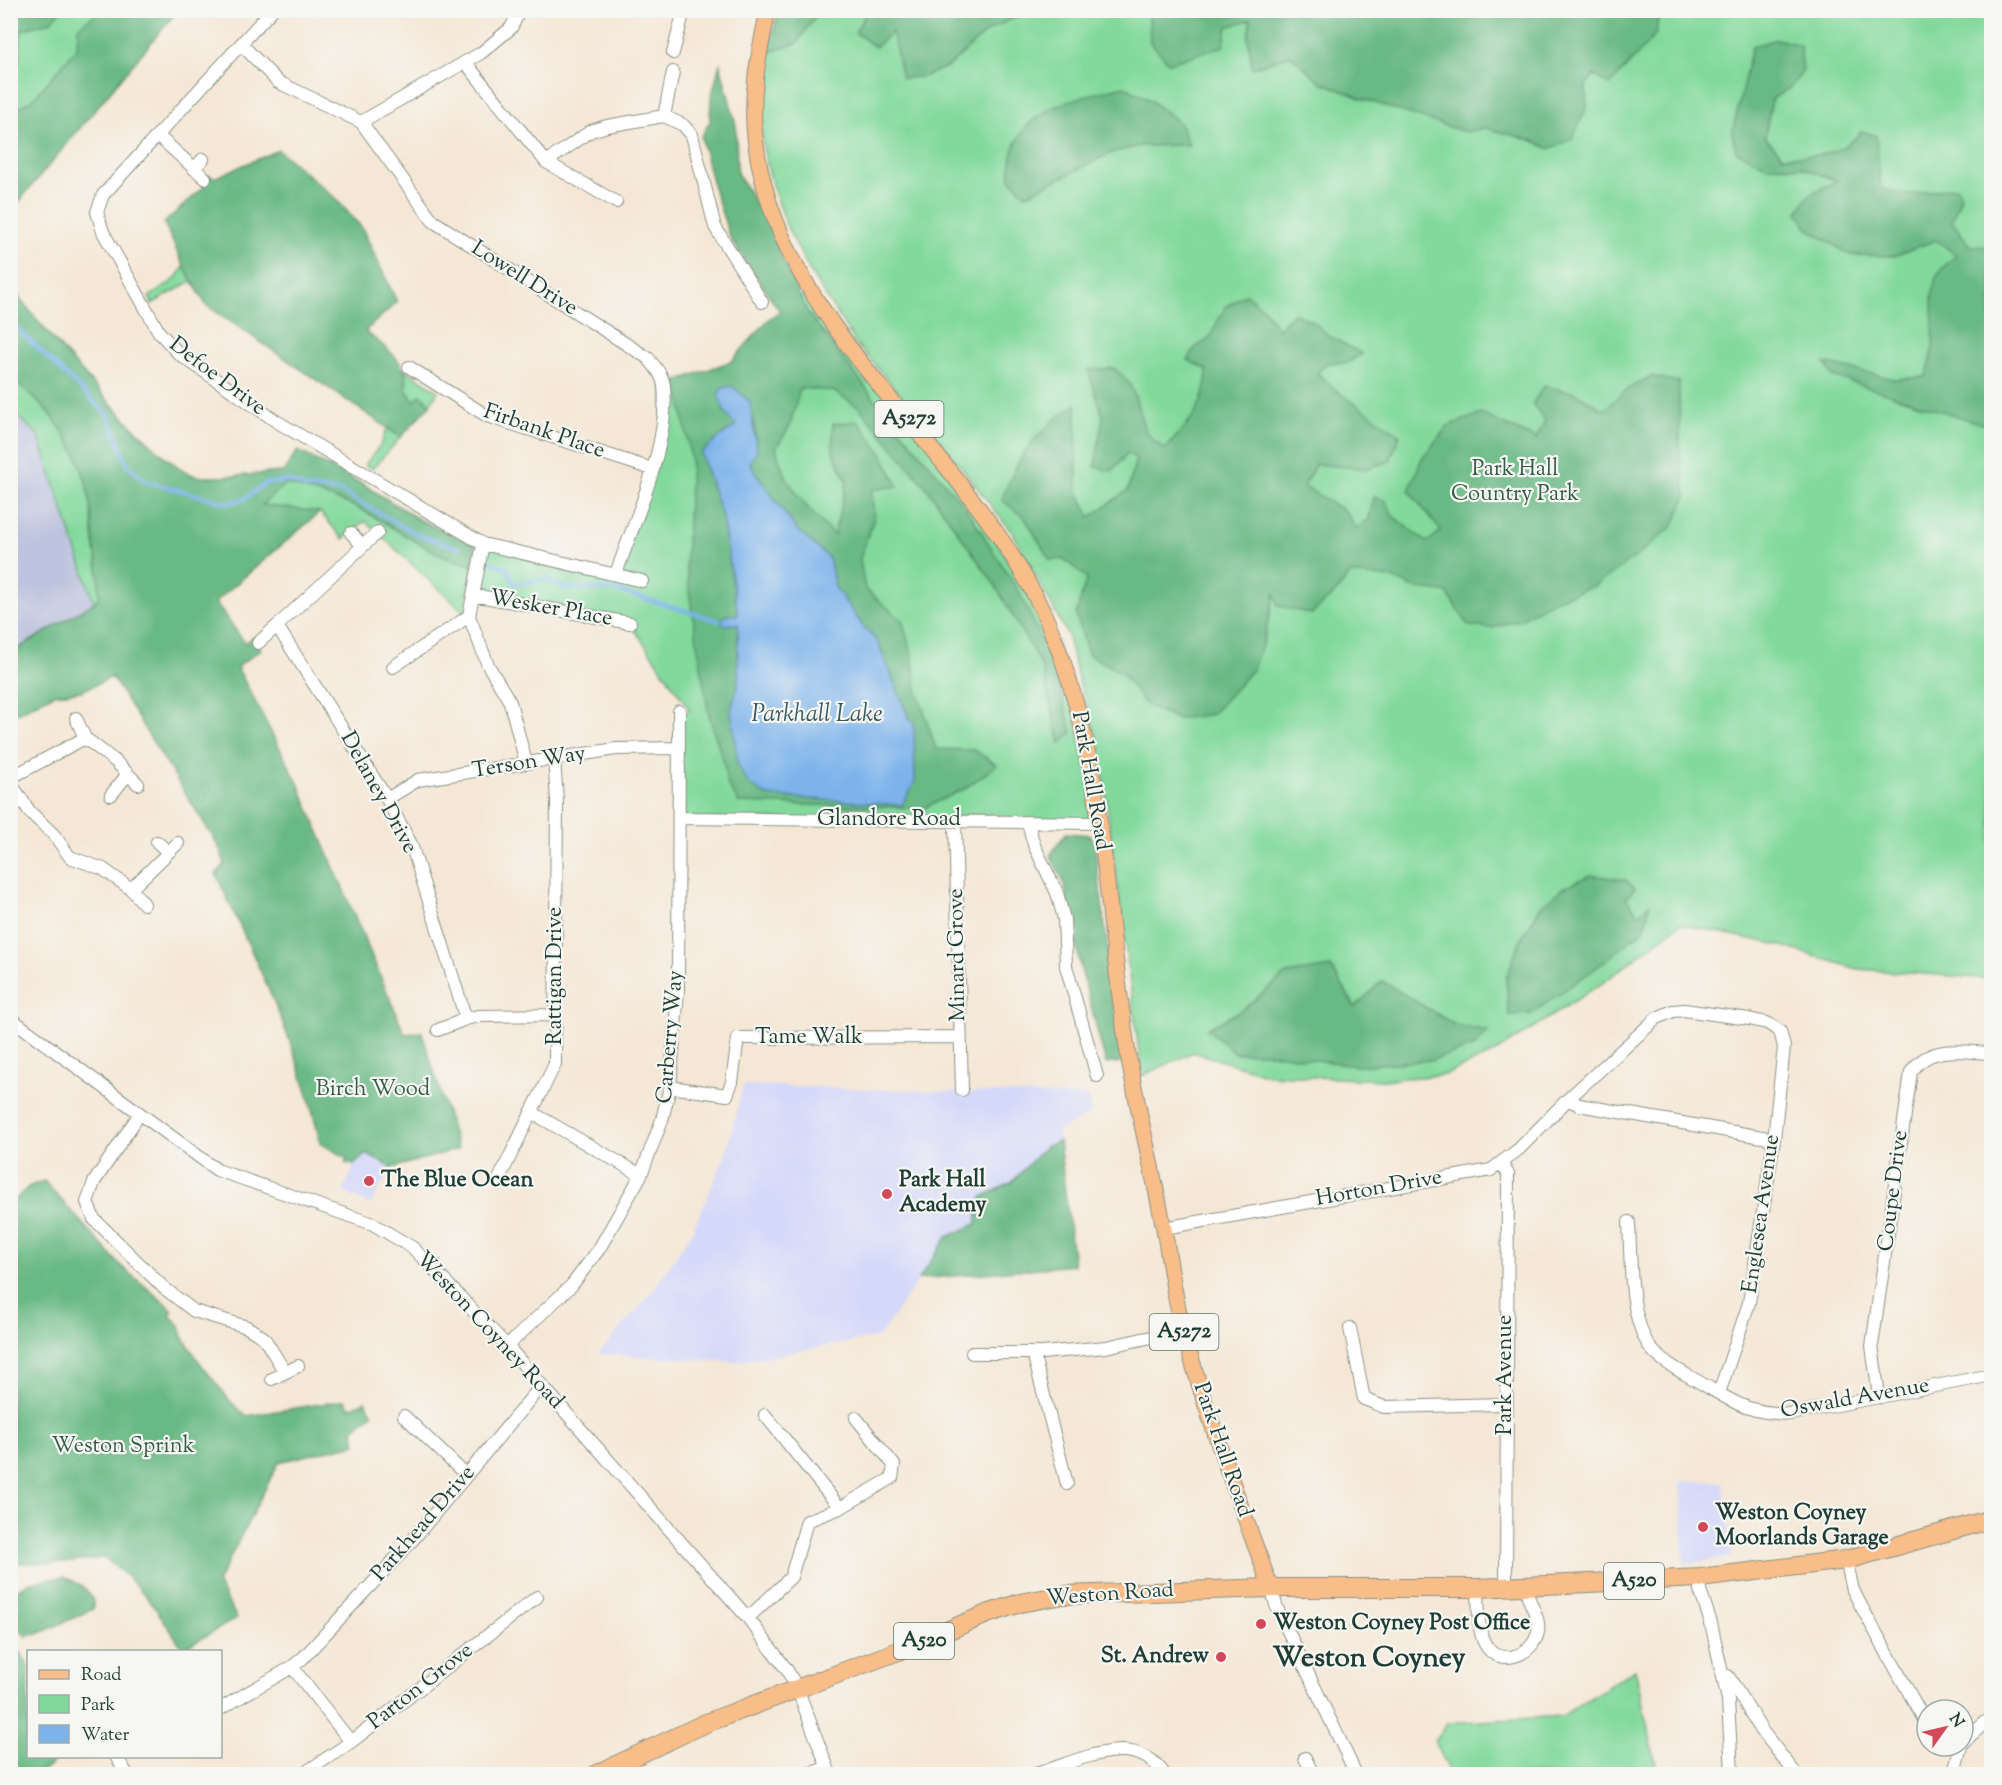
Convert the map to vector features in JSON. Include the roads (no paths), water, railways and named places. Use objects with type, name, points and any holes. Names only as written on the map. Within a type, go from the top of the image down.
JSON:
[{"type":"highway","name":"Weston Road","points":[[597,1774],[706,1723],[1020,1603],[1064,1595],[1271,1588],[1526,1587],[1700,1578],[1846,1560],[1992,1519]]},
{"type":"main road","name":"Park Hall Road","points":[[768,10],[754,79],[758,158],[773,213],[792,256],[831,321],[966,490],[1011,553],[1057,643],[1071,683],[1091,758],[1131,1068],[1183,1330],[1236,1495],[1271,1588]]},
{"type":"street","name":"Defoe Drive","points":[[272,10],[103,195],[97,212],[103,232],[159,332],[179,354],[276,421],[483,544],[642,581]]},
{"type":"street","points":[[361,122],[465,62],[512,28],[520,10]]},
{"type":"street","points":[[673,53],[684,10]]},
{"type":"street","name":"Lowell Drive","points":[[242,45],[278,82],[361,122],[433,221],[648,358],[661,374],[664,386],[662,440],[616,574]]},
{"type":"street","points":[[465,62],[546,162],[616,202]]},
{"type":"street","points":[[664,116],[673,72]]},
{"type":"street","points":[[546,162],[591,131],[664,116],[683,124],[692,135],[715,227],[762,302]]},
{"type":"street","points":[[157,135],[205,178]]},
{"type":"street","points":[[194,169],[203,159]]},
{"type":"street","name":"Firbank Place","points":[[409,367],[487,416],[652,469]]},
{"type":"street","points":[[258,644],[378,532]]},
{"type":"street","points":[[351,533],[362,545]]},
{"type":"street","points":[[483,544],[469,616],[488,665],[512,708],[526,763]]},
{"type":"street","name":"Wesker Place","points":[[473,595],[630,623]]},
{"type":"street","points":[[393,667],[469,616]]},
{"type":"street","name":"Delaney Drive","points":[[277,626],[387,800],[411,844],[466,1019]]},
{"type":"street","name":"Carberry Way","points":[[507,1346],[572,1285],[599,1249],[641,1175],[662,1120],[670,1087],[678,991],[677,748],[679,711]]},
{"type":"street","points":[[76,718],[85,738],[138,784]]},
{"type":"street","points":[[85,738],[10,780],[30,812],[54,835],[70,857],[103,869],[131,890],[144,904]]},
{"type":"street","name":"Terson Way","points":[[387,800],[418,780],[616,749],[677,748]]},
{"type":"street","name":"Rattigan Drive","points":[[498,1181],[555,1064],[558,800],[554,759]]},
{"type":"street","points":[[111,795],[128,774]]},
{"type":"street","name":"Glandore Road","points":[[679,818],[752,821],[955,820],[1100,823]]},
{"type":"street","name":"Minard Grove","points":[[955,820],[962,1090]]},
{"type":"street","points":[[1028,823],[1034,845],[1057,893],[1064,919],[1066,966],[1097,1076]]},
{"type":"street","points":[[157,842],[168,852]]},
{"type":"street","points":[[131,890],[178,843]]},
{"type":"street","name":"Horton Drive","points":[[1164,1228],[1491,1170],[1502,1164],[1568,1099],[1658,1018],[1673,1011],[1684,1010],[1749,1019],[1767,1023],[1780,1031]]},
{"type":"street","points":[[438,1030],[478,1016],[555,1015]]},
{"type":"street","name":"Weston Coyney Road","points":[[10,1018],[139,1115],[218,1170],[373,1224],[413,1248],[507,1346],[748,1618],[787,1670],[828,1771]]},
{"type":"street","name":"Englesea Avenue","points":[[1719,1393],[1749,1303],[1784,1047],[1780,1031]]},
{"type":"street","name":"Tame Walk","points":[[670,1087],[727,1095],[732,1083],[738,1038],[960,1037]]},
{"type":"street","name":"Coupe Drive","points":[[1879,1396],[1872,1346],[1911,1072],[1917,1063],[1929,1054],[1948,1051],[1992,1053]]},
{"type":"street","points":[[1568,1099],[1579,1105],[1773,1139]]},
{"type":"street","points":[[531,1112],[641,1175]]},
{"type":"street","points":[[139,1115],[94,1182],[87,1202],[94,1219],[164,1288],[194,1311],[247,1328],[264,1338],[285,1372]]},
{"type":"street","name":"Park Avenue","points":[[1502,1164],[1508,1174],[1505,1404],[1506,1587]]},
{"type":"street","name":"Oswald Avenue","points":[[1629,1221],[1634,1302],[1647,1341],[1655,1353],[1744,1408],[1763,1413],[1791,1414],[1992,1375]]},
{"type":"street","points":[[1350,1328],[1364,1399],[1384,1407],[1505,1404]]},
{"type":"street","points":[[972,1353],[1033,1353],[1106,1347],[1183,1330]]},
{"type":"street","points":[[1033,1353],[1067,1484]]},
{"type":"street","points":[[272,1379],[298,1366]]},
{"type":"street","name":"Parkhead Drive","points":[[222,1707],[292,1667],[303,1658],[410,1544],[541,1386]]},
{"type":"street","points":[[765,1415],[840,1508]]},
{"type":"street","points":[[405,1416],[466,1475]]},
{"type":"street","points":[[748,1618],[791,1576],[807,1521],[840,1508],[892,1478],[894,1465],[856,1418]]},
{"type":"street","points":[[1992,1459],[1992,1490]]},
{"type":"street","points":[[1846,1560],[1853,1590],[1915,1700]]},
{"type":"street","points":[[1700,1578],[1700,1590],[1711,1623],[1728,1700],[1732,1774]]},
{"type":"street","points":[[1478,1588],[1483,1640],[1495,1655],[1506,1658],[1524,1652],[1535,1640],[1538,1631],[1526,1587]]},
{"type":"street","points":[[1271,1588],[1276,1608],[1356,1774]]},
{"type":"street","name":"Parton Grove","points":[[303,1774],[351,1742],[537,1597]]},
{"type":"street","points":[[1719,1656],[1735,1691],[1796,1774]]},
{"type":"street","points":[[292,1667],[351,1742]]},
{"type":"street","points":[[1975,1731],[1987,1721],[1992,1721]]},
{"type":"street","points":[[1036,1774],[1117,1749],[1147,1755],[1164,1774]]},
{"type":"street","points":[[117,1758],[127,1774]]},
{"type":"street","points":[[1305,1758],[1313,1774]]},
{"type":"street","points":[[1957,1758],[1955,1769],[1957,1774]]},
{"type":"street","points":[[808,1774],[828,1771]]},
{"type":"water","name":"Parkhall Lake","points":[[732,386],[750,402],[757,452],[750,461],[753,469],[796,529],[829,558],[835,587],[863,626],[877,641],[909,718],[914,723],[915,782],[902,805],[767,796],[748,783],[738,765],[731,709],[738,686],[738,624],[724,625],[720,621],[726,615],[738,615],[722,517],[701,453],[736,426],[724,411],[718,394],[722,388]]},
{"type":"waterway","points":[[10,322],[109,416],[127,464],[145,481],[227,503],[243,500],[266,483],[289,481],[306,488],[340,491],[418,535],[459,548]]},
{"type":"waterway","points":[[490,562],[507,568],[514,584],[547,579],[565,588],[615,590],[720,621]]},
{"type":"place","name":"The Blue Ocean","points":[[369,1181]]},
{"type":"place","name":"Park Hall Academy","points":[[887,1194]]},
{"type":"place","name":"Weston Coyney Moorlands Garage","points":[[1703,1527]]},
{"type":"place","name":"Weston Coyney Post Office","points":[[1261,1624]]},
{"type":"place","name":"St. Andrew","points":[[1221,1657]]},
{"type":"district","name":"Weston Coyney","points":[[1369,1659]]},
{"type":"park label","name":"Park Hall Country Park","points":[[1515,482]]},
{"type":"park label","name":"Birch Wood","points":[[373,1090]]},
{"type":"park label","name":"Weston Sprink","points":[[123,1447]]}]
